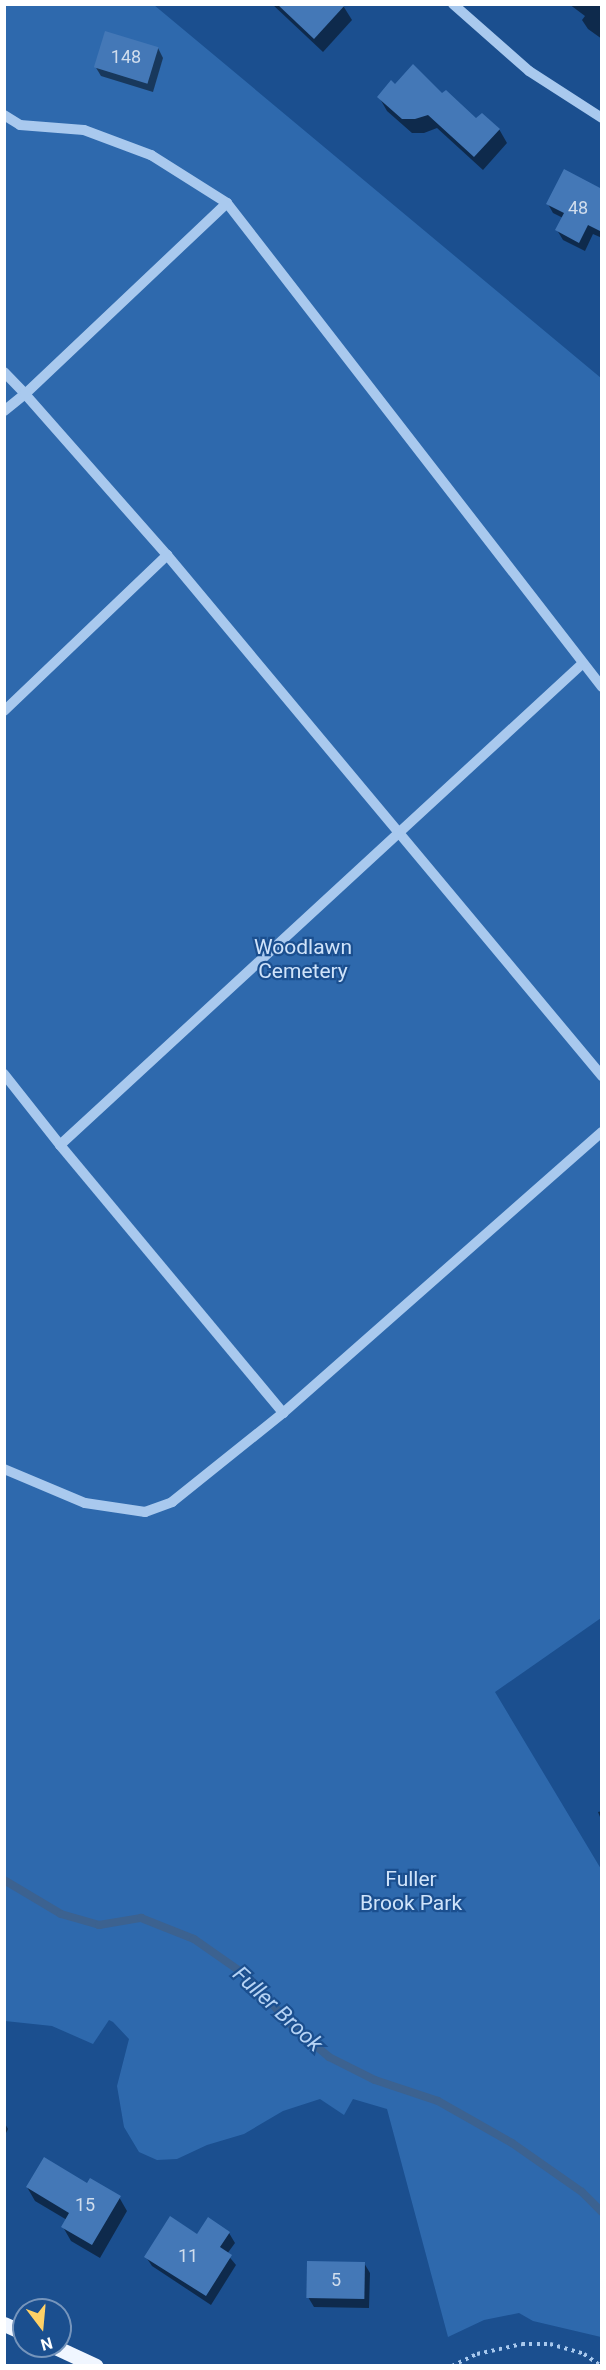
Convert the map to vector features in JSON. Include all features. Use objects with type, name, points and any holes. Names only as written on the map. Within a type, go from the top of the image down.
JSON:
[{"type":"main road","points":[[72,2355],[96,2366]]},
{"type":"street","points":[[453,4],[529,71],[602,118]]},
{"type":"street","points":[[4,115],[20,125],[84,130],[151,154],[227,203],[602,687]]},
{"type":"street","points":[[4,411],[227,203]]},
{"type":"street","points":[[4,372],[167,555],[602,1076]]},
{"type":"street","points":[[4,711],[167,555]]},
{"type":"street","points":[[60,1145],[582,664]]},
{"type":"street","points":[[4,1074],[60,1145],[283,1413]]},
{"type":"street","points":[[4,1469],[85,1503],[145,1512],[172,1502],[283,1413],[602,1132]]},
{"type":"path","points":[[452,2366],[477,2354],[522,2344],[550,2344],[584,2354],[601,2366]]},
{"type":"green space","name":"Woodlawn Cemetery","points":[[5,5],[154,5],[601,378],[601,1618],[495,1692],[601,1869],[601,2337],[533,2321],[519,2313],[484,2320],[448,2337],[387,2109],[353,2099],[344,2115],[320,2099],[283,2111],[244,2134],[207,2145],[177,2159],[157,2160],[139,2152],[124,2127],[117,2086],[129,2039],[113,2022],[109,2020],[93,2044],[52,2026],[5,2021]]},
{"type":"building","points":[[277,4],[346,4],[314,39]]},
{"type":"building","points":[[105,31],[159,47],[147,84],[94,67]]},
{"type":"building","points":[[413,64],[442,93],[446,90],[476,118],[482,113],[500,129],[474,157],[428,115],[415,119],[402,119],[377,97],[391,80],[395,84]]},
{"type":"building","points":[[564,169],[602,189],[602,232],[588,225],[579,243],[555,230],[564,213],[546,204]]},
{"type":"building","points":[[44,2157],[87,2183],[90,2178],[121,2196],[92,2245],[61,2227],[69,2213],[26,2187]]},
{"type":"building","points":[[170,2216],[197,2234],[208,2217],[230,2232],[220,2247],[232,2255],[206,2296],[144,2257]]},
{"type":"building","points":[[307,2261],[365,2262],[364,2299],[306,2298]]},
{"type":"waterway","name":"Fuller Brook","points":[[4,1880],[61,1914],[99,1925],[141,1918],[194,1939],[247,1976],[290,2024],[329,2057],[375,2080],[438,2101],[512,2143],[582,2192],[602,2212]]},
{"type":"park label","name":"Fuller Brook Park","points":[[411,1891]]}]
